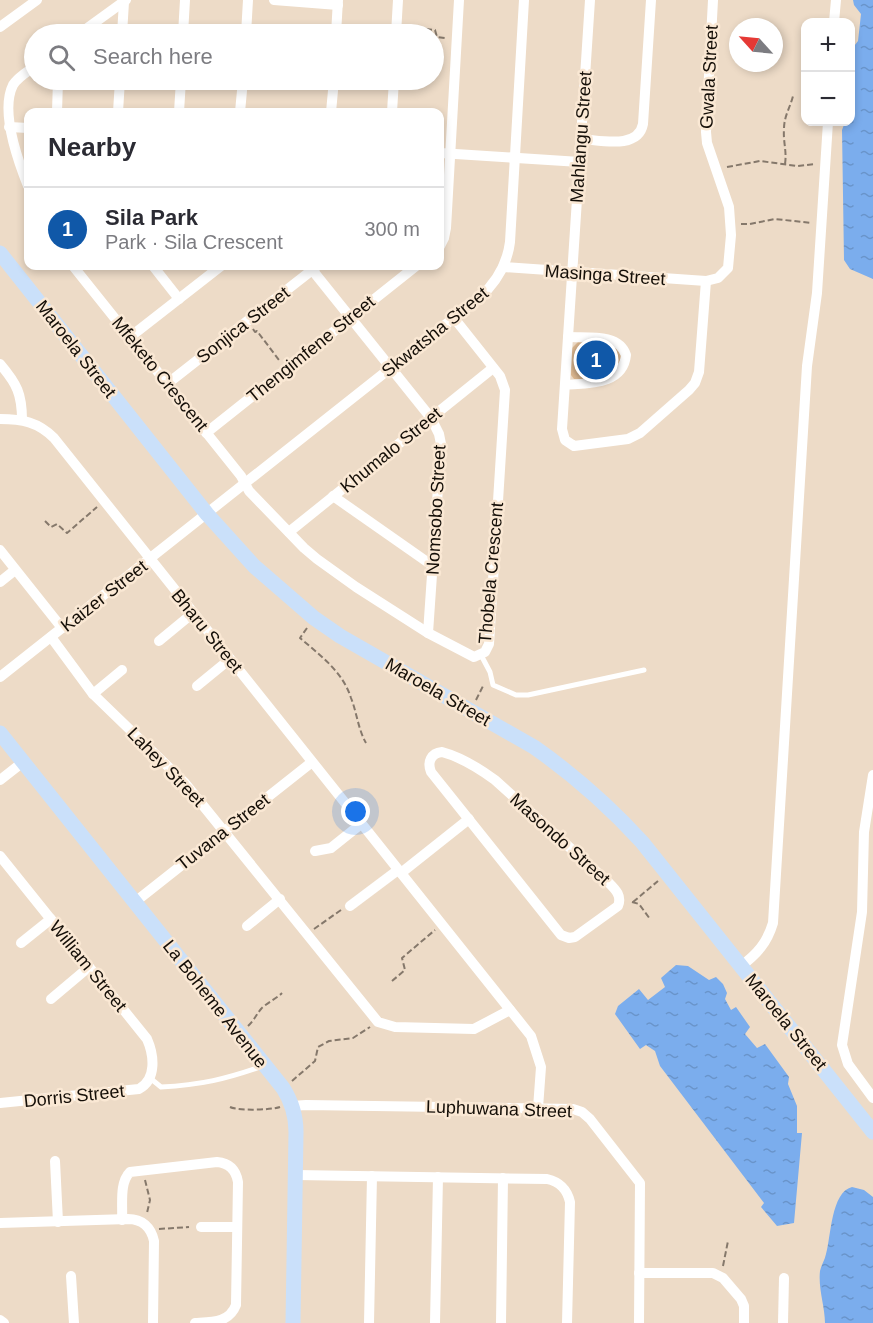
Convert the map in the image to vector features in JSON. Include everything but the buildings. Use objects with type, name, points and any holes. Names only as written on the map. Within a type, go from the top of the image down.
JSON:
[{"type":"street","points":[[0,27],[37,0]]},
{"type":"street","points":[[184,24],[185,0]]},
{"type":"street","points":[[247,24],[248,0]]},
{"type":"street","points":[[274,0],[338,2],[337,24]]},
{"type":"street","points":[[397,24],[398,0]]},
{"type":"street","points":[[444,237],[446,233],[445,153],[459,0]]},
{"type":"street","name":"Skwatsha Street","points":[[207,514],[486,292],[503,267],[510,242],[524,0]]},
{"type":"street","name":"Mahlangu Street","points":[[590,0],[562,433],[568,443],[577,446],[621,440],[640,433],[689,390],[697,379],[706,281]]},
{"type":"street","points":[[581,139],[626,141],[634,139],[640,133],[643,124],[651,0]]},
{"type":"street","name":"Gwala Street","points":[[706,281],[718,278],[728,268],[731,226],[729,207],[707,143],[706,126],[714,0]]},
{"type":"street","points":[[834,18],[836,0]]},
{"type":"street","points":[[93,24],[125,1]]},
{"type":"street","points":[[123,24],[125,1]]},
{"type":"street","points":[[24,74],[11,88],[8,102],[10,141],[24,175]]},
{"type":"street","points":[[57,108],[58,90]]},
{"type":"street","points":[[118,108],[119,90]]},
{"type":"street","points":[[179,108],[180,90]]},
{"type":"street","points":[[240,108],[242,90]]},
{"type":"street","points":[[332,108],[333,90]]},
{"type":"street","points":[[392,108],[393,90]]},
{"type":"street","points":[[741,966],[756,955],[763,946],[773,923],[807,366],[817,293],[828,126]]},
{"type":"street","points":[[9,127],[24,128]]},
{"type":"street","points":[[445,153],[580,162]]},
{"type":"street","name":"Maroela Street","points":[[0,253],[207,514],[254,567],[314,618],[340,636],[534,747],[590,789],[629,827],[873,1132]]},
{"type":"street","name":"Masinga Street","points":[[503,267],[706,281]]},
{"type":"street","name":"Mfeketo Crescent","points":[[76,270],[245,484]]},
{"type":"street","points":[[156,270],[179,299]]},
{"type":"street","points":[[130,338],[216,270]]},
{"type":"street","name":"Sonjica Street","points":[[167,384],[309,270]]},
{"type":"street","name":"Nomsobo Street","points":[[315,270],[431,418],[441,439],[428,633]]},
{"type":"street","name":"Thengimfene Street","points":[[206,433],[411,270]]},
{"type":"street","name":"Thobela Crescent","points":[[245,484],[249,491],[304,548],[332,570],[428,633],[470,656],[481,655],[489,644],[505,390],[502,379],[454,318]]},
{"type":"street","points":[[565,385],[601,381],[613,376],[624,365],[626,355],[621,345],[612,340],[568,337]]},
{"type":"street","points":[[0,364],[18,389],[22,420]]},
{"type":"street","name":"Khumalo Street","points":[[289,532],[493,368]]},
{"type":"street","name":"Bharu Street","points":[[0,419],[35,423],[48,432],[531,1036],[541,1067],[538,1108]]},
{"type":"street","points":[[333,496],[433,566]]},
{"type":"street","name":"Kaizer Street","points":[[0,678],[207,514]]},
{"type":"street","points":[[0,550],[62,628]]},
{"type":"street","points":[[0,582],[15,570]]},
{"type":"street","points":[[159,641],[193,613]]},
{"type":"street","name":"Lahey Street","points":[[51,638],[93,694],[184,782],[378,1022]]},
{"type":"street","points":[[196,686],[230,659]]},
{"type":"street","points":[[93,694],[122,670]]},
{"type":"street","name":"La Boheme Avenue","points":[[0,733],[264,1065],[292,1104],[296,1123],[293,1323]]},
{"type":"street","name":"Masondo Street","points":[[442,752],[450,755],[489,776],[609,883],[616,891],[620,901],[612,912],[575,938],[564,936],[469,819],[431,772],[429,761],[435,754],[442,752]]},
{"type":"street","points":[[0,780],[23,762]]},
{"type":"street","name":"Tuvana Street","points":[[135,902],[312,762]]},
{"type":"street","points":[[873,775],[864,832],[862,912],[842,1045],[848,1064],[873,1098]]},
{"type":"street","points":[[350,906],[469,819]]},
{"type":"street","points":[[315,851],[331,848],[361,824]]},
{"type":"street","name":"William Street","points":[[0,856],[4,869],[51,919],[147,1039],[153,1067],[148,1081]]},
{"type":"street","points":[[247,926],[280,899]]},
{"type":"street","points":[[21,943],[51,919]]},
{"type":"street","points":[[51,999],[90,967]]},
{"type":"street","points":[[378,1022],[395,1027],[474,1029],[510,1010]]},
{"type":"street","name":"Dorris Street","points":[[0,1100],[136,1089],[148,1081]]},
{"type":"street","name":"Luphuwana Street","points":[[292,1104],[538,1108],[573,1109],[582,1112],[638,1179],[642,1192],[639,1323]]},
{"type":"street","points":[[55,1161],[58,1222]]},
{"type":"street","points":[[122,1220],[125,1178],[130,1172],[217,1162],[229,1166],[235,1173],[238,1182],[237,1300],[234,1310],[221,1322],[195,1323]]},
{"type":"street","points":[[296,1175],[553,1180],[562,1186],[569,1196],[567,1323]]},
{"type":"street","points":[[369,1323],[372,1176]]},
{"type":"street","points":[[435,1323],[438,1177]]},
{"type":"street","points":[[501,1323],[503,1178]]},
{"type":"street","points":[[0,1223],[134,1219],[148,1228],[154,1241],[153,1323]]},
{"type":"street","points":[[201,1227],[237,1227]]},
{"type":"street","points":[[639,1273],[713,1273],[723,1278],[743,1302],[744,1323]]},
{"type":"street","points":[[71,1276],[74,1323]]},
{"type":"street","points":[[783,1323],[784,1278]]},
{"type":"street","points":[[0,1320],[4,1323]]},
{"type":"lane","points":[[481,655],[490,672],[493,685],[516,695],[528,695],[644,670]]},
{"type":"lane","name":"Dorris Street","points":[[148,1081],[161,1087],[211,1083],[264,1065]]},
{"type":"path","points":[[444,37],[457,38]]},
{"type":"path","points":[[785,164],[787,156],[784,144],[785,117],[793,96]]},
{"type":"path","points":[[717,172],[728,166],[744,163],[825,165]]},
{"type":"path","points":[[731,226],[775,219],[821,224]]},
{"type":"path","points":[[247,321],[288,368]]},
{"type":"path","points":[[45,521],[51,528],[57,524],[67,533],[104,501]]},
{"type":"path","points":[[314,618],[300,638],[341,676],[351,697],[366,743]]},
{"type":"path","points":[[471,711],[490,672]]},
{"type":"path","points":[[633,902],[667,874]]},
{"type":"path","points":[[620,901],[639,904],[650,919]]},
{"type":"path","points":[[307,933],[328,920],[328,917],[350,906]]},
{"type":"path","points":[[392,981],[405,970],[402,958],[442,925]]},
{"type":"path","points":[[240,1035],[256,1018],[260,1009],[273,1002],[282,993]]},
{"type":"path","points":[[282,1088],[315,1061],[318,1047],[329,1041],[353,1038],[378,1022]]},
{"type":"path","points":[[230,1107],[237,1110],[260,1108],[272,1110],[292,1104]]},
{"type":"path","points":[[142,1170],[150,1200],[148,1228],[201,1227]]},
{"type":"path","points":[[723,1278],[728,1241]]},
{"type":"shaded area","points":[[578,342],[612,345],[616,347],[622,358],[613,369],[602,376],[574,379],[571,375],[572,348]]},
{"type":"water","points":[[853,0],[873,0],[873,279],[850,269],[844,260],[842,130],[844,126],[855,126],[855,45],[858,41],[861,14]]},
{"type":"water","points":[[676,965],[688,966],[709,980],[716,977],[723,984],[727,993],[725,999],[731,1010],[736,1007],[750,1027],[745,1034],[757,1048],[765,1044],[789,1077],[788,1084],[797,1106],[797,1133],[802,1133],[794,1223],[777,1226],[761,1207],[764,1203],[660,1066],[655,1051],[646,1045],[640,1049],[615,1014],[618,1006],[639,989],[648,1000],[665,987],[661,978]]},
{"type":"water","points":[[852,1187],[864,1190],[873,1197],[873,1323],[825,1323],[820,1271],[836,1206],[845,1191]]},
{"type":"place","name":"Sila Park","points":[[596,360]]}]
